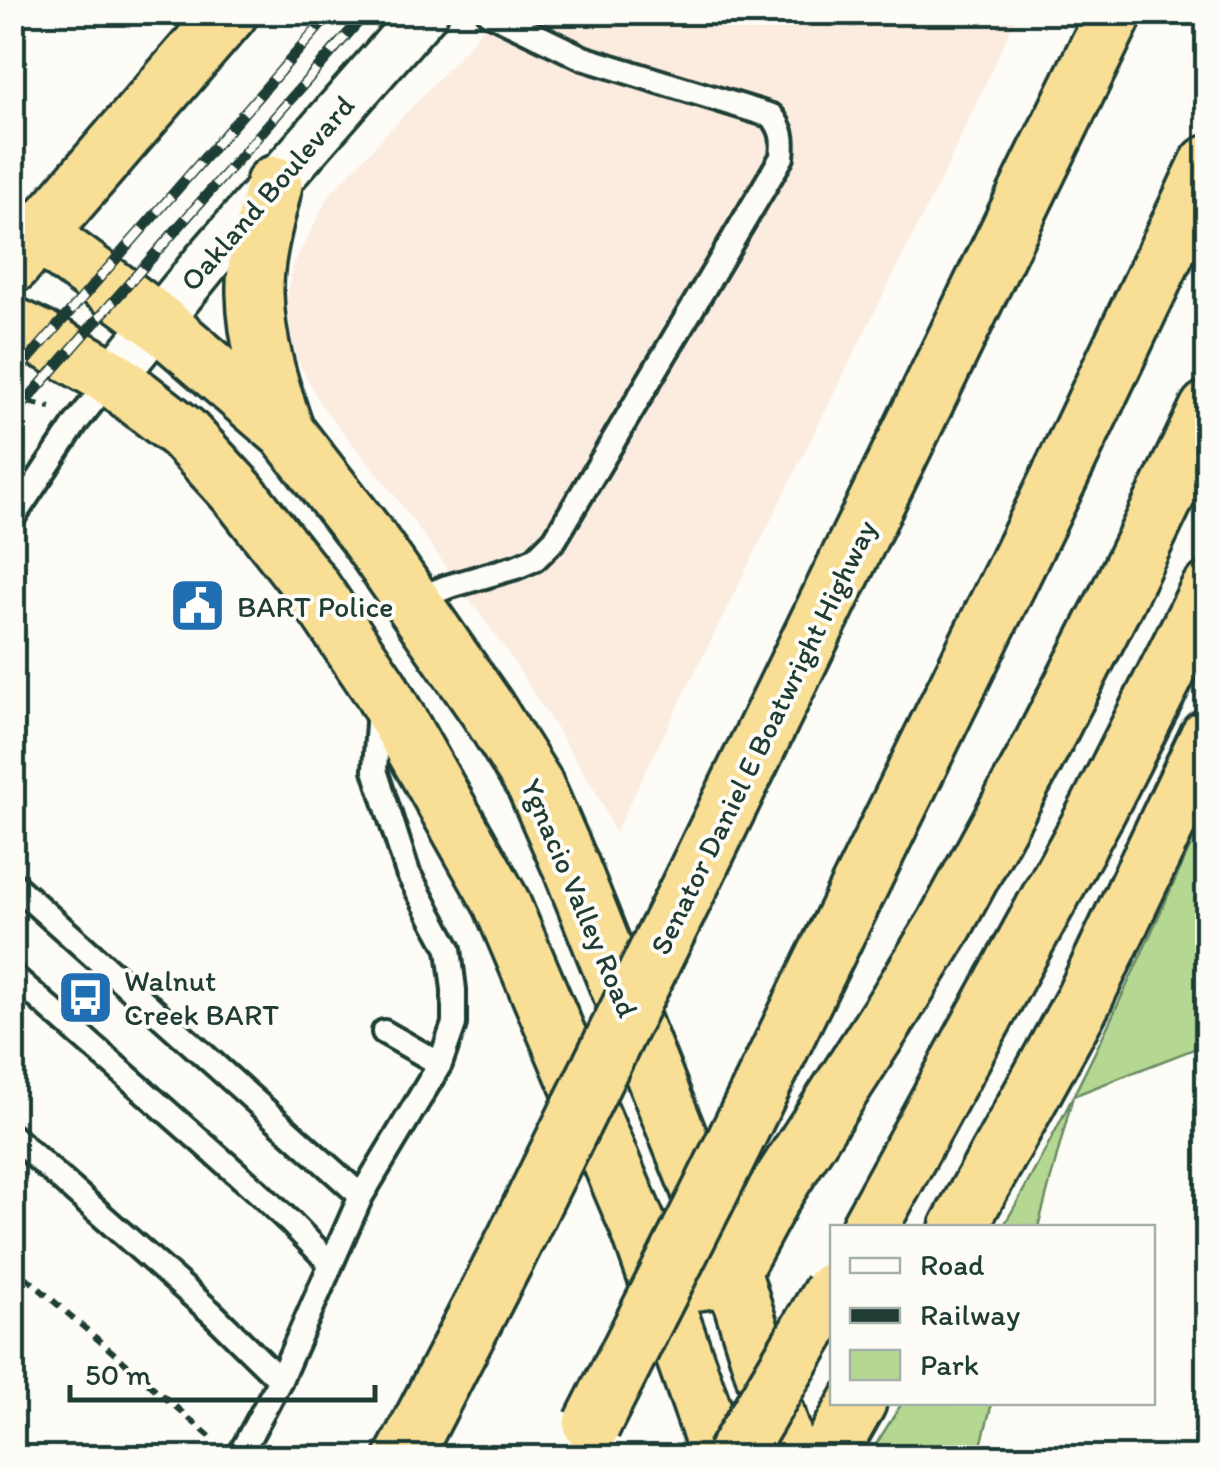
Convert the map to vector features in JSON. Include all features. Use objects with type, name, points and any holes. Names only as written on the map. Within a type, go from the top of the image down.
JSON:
[{"type":"highway","points":[[21,241],[230,12]]},
{"type":"highway","name":"Senator Daniel E Boatwright Highway","points":[[404,1458],[694,877],[1115,12]]},
{"type":"highway","points":[[583,1441],[710,1192],[1208,164]]},
{"type":"highway","points":[[274,184],[255,290],[267,378],[286,432]]},
{"type":"highway","name":"Ygnacio Valley Road","points":[[21,241],[157,321],[286,432],[366,535],[487,709],[534,785],[572,867],[732,1271],[790,1458]]},
{"type":"highway","points":[[12,325],[112,378],[184,433],[310,586],[380,688],[501,902],[639,1228],[720,1458]]},
{"type":"highway","points":[[639,1228],[678,1275],[687,1280],[712,1280],[732,1271],[773,1194],[894,1007],[991,842],[1117,598],[1208,409]]},
{"type":"highway","points":[[876,1216],[1098,809],[1208,592]]},
{"type":"highway","points":[[960,1225],[1083,1001],[1208,737]]},
{"type":"highway","points":[[733,1458],[830,1293]]},
{"type":"highway","points":[[826,1458],[856,1405]]},
{"type":"street","name":"Oakland Boulevard","points":[[112,378],[274,184],[426,12]]},
{"type":"lane","points":[[412,601],[447,586],[516,568],[534,559],[555,539],[782,157],[784,139],[772,116],[582,58],[488,12]]},
{"type":"lane","points":[[12,519],[76,423],[112,378]]},
{"type":"lane","points":[[229,1452],[280,1380],[361,1196],[440,1064],[454,1024],[449,949],[408,873],[375,770],[380,688]]},
{"type":"lane","points":[[12,883],[361,1196]]},
{"type":"lane","points":[[12,975],[257,1191],[330,1264]]},
{"type":"lane","points":[[384,1032],[440,1064]]},
{"type":"lane","points":[[12,1136],[212,1313],[280,1380]]},
{"type":"path","points":[[12,399],[51,406]]},
{"type":"path","points":[[12,1266],[229,1452]]},
{"type":"shaded area","points":[[494,13],[1018,13],[944,173],[615,833],[596,792],[510,656],[387,485],[322,407],[297,360],[291,335],[287,300],[292,267],[330,194],[466,49]]},
{"type":"green space","points":[[1207,809],[1207,1044],[1073,1096],[1135,968]]},
{"type":"green space","points":[[1073,1097],[1039,1225],[1004,1225]]},
{"type":"green space","points":[[901,1405],[991,1405],[978,1457],[868,1457]]},
{"type":"railway","points":[[12,378],[332,12]]},
{"type":"railway","points":[[12,417],[367,12]]},
{"type":"place","name":"BART Police","points":[[198,606]]},
{"type":"place","name":"Walnut Creek BART","points":[[85,997]]}]
